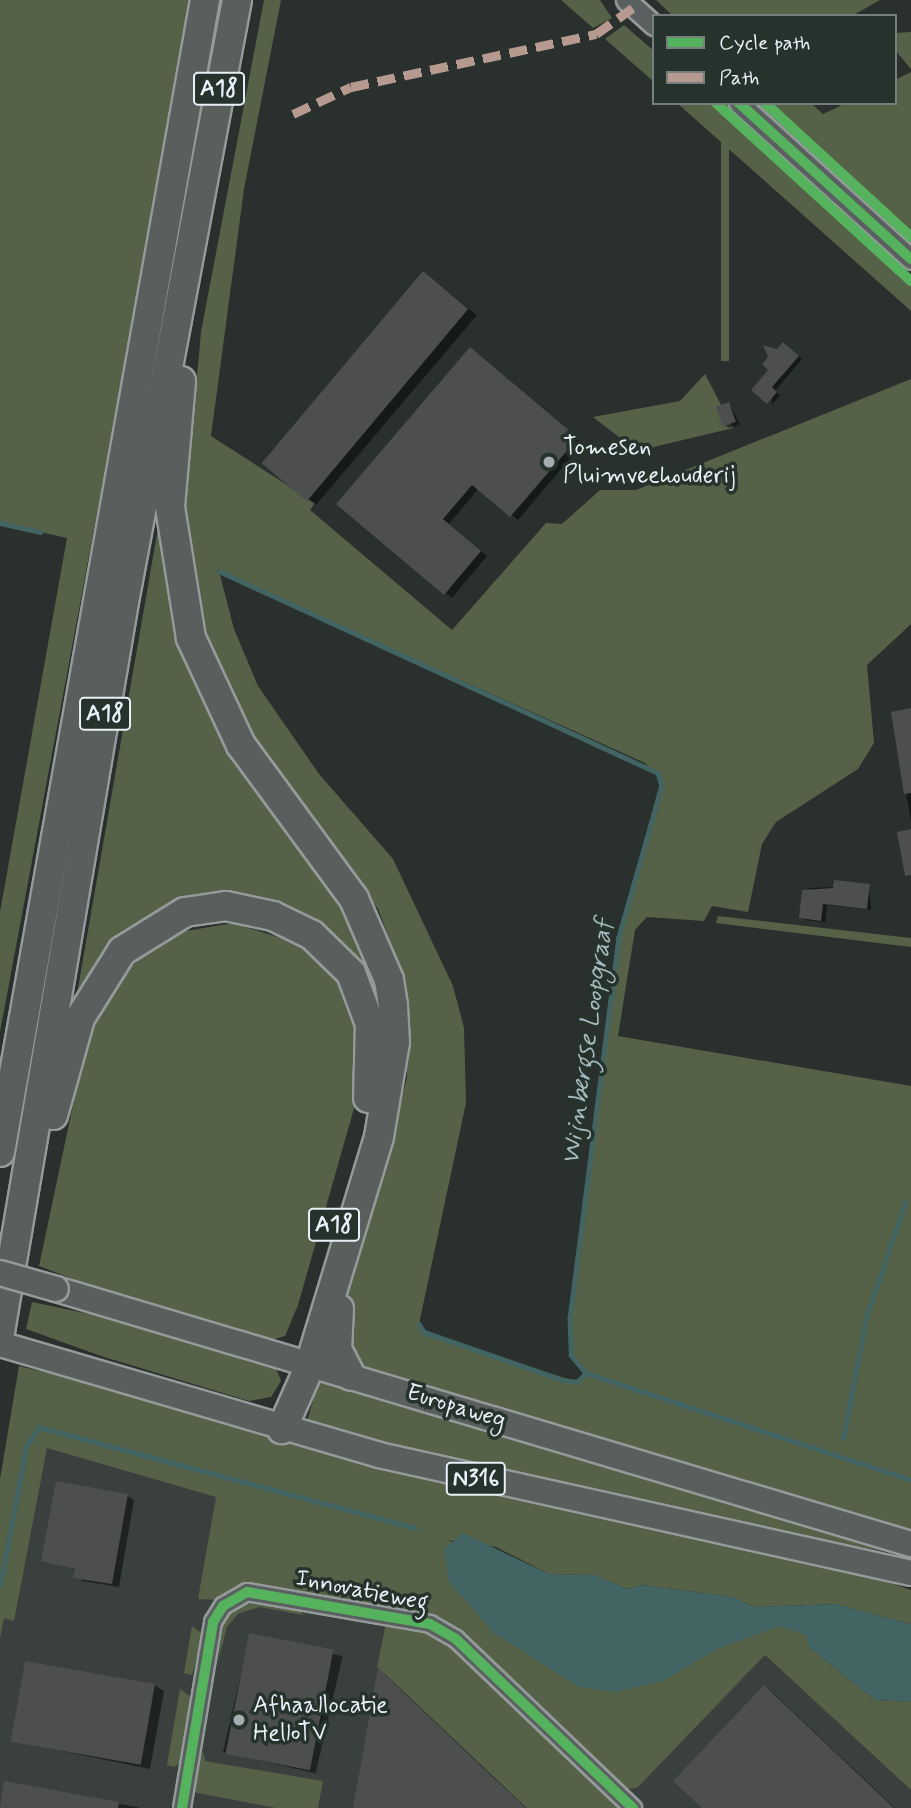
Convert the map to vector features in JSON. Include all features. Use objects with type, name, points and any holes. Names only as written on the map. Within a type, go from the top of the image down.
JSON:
[{"type":"highway","name":"A18","points":[[0,1152],[205,0]]},
{"type":"highway","name":"A18","points":[[0,1332],[7,1262],[201,178],[237,0]]},
{"type":"highway","name":"A18","points":[[201,178],[170,507],[180,600],[220,709],[354,900],[389,981],[393,1006],[395,1042],[382,1125],[344,1254],[302,1365],[282,1429]]},
{"type":"highway","name":"A18","points":[[7,1262],[79,1018],[96,983],[141,934],[185,912],[226,906],[273,916],[313,935],[351,973],[370,1024],[373,1065],[302,1365]]},
{"type":"highway","name":"A18","points":[[344,1254],[345,1284],[334,1331],[340,1360],[351,1376]]},
{"type":"main road","name":"Europaweg","points":[[7,1262],[56,1289],[302,1365],[351,1376],[911,1544]]},
{"type":"main road","name":"N316","points":[[0,1344],[282,1429],[547,1496],[911,1573]]},
{"type":"street","points":[[626,0],[652,23]]},
{"type":"street","points":[[741,105],[911,259]]},
{"type":"street","name":"Innovatieweg","points":[[181,1808],[214,1622],[223,1606],[247,1592],[410,1619],[456,1639],[633,1808]]},
{"type":"shaded area","points":[[28,1426],[407,1521],[716,1701],[765,1655],[911,1790],[911,1808],[0,1808],[0,1612]]},
{"type":"green space","points":[[0,0],[193,0],[0,1032],[0,912],[67,538],[0,523]]},
{"type":"green space","points":[[264,0],[281,0],[244,189],[211,436],[315,503],[310,510],[452,630],[546,523],[562,524],[600,490],[636,490],[911,379],[911,624],[867,665],[874,743],[858,769],[776,822],[762,844],[748,912],[712,906],[704,921],[647,917],[635,930],[618,1036],[911,1086],[911,1533],[374,1374],[351,1358],[344,1309],[407,1078],[406,983],[378,909],[248,729],[208,644],[185,510],[201,332]],"holes":[[[219,571],[645,763],[661,779],[619,937],[570,1317],[571,1355],[585,1373],[577,1382],[424,1332],[419,1324],[466,1103],[464,1028],[453,986],[393,859],[319,774],[258,686],[234,629]]]},
{"type":"green space","points":[[561,0],[600,0],[612,18],[593,28]]},
{"type":"green space","points":[[656,0],[880,0],[856,14],[671,14]]},
{"type":"green space","points":[[624,25],[652,49],[652,80],[605,39]]},
{"type":"green space","points":[[911,32],[911,69],[897,52],[897,33]]},
{"type":"green space","points":[[911,72],[911,233],[771,105],[813,105],[823,114],[842,105],[897,105],[897,79]]},
{"type":"green space","points":[[679,105],[713,105],[911,286],[911,311]]},
{"type":"green space","points":[[721,105],[729,105],[729,361],[721,361]]},
{"type":"green space","points":[[754,105],[763,105],[911,241],[911,248]]},
{"type":"green space","points":[[705,374],[733,428],[637,451],[593,417],[680,401]]},
{"type":"green space","points":[[165,488],[183,632],[373,952],[388,1039],[359,971],[328,938],[185,907],[73,1017]]},
{"type":"green space","points":[[718,916],[911,938],[911,947],[716,923]]},
{"type":"green space","points":[[233,923],[303,945],[329,968],[359,1019],[359,1091],[298,1305],[285,1336],[264,1342],[160,1312],[39,1266],[84,1053],[111,987],[151,947],[180,932]]},
{"type":"green space","points":[[32,1302],[175,1332],[274,1363],[281,1381],[271,1397],[249,1401],[101,1356],[26,1329]]},
{"type":"green space","points":[[19,1366],[818,1558],[911,1590],[911,1624],[835,1604],[754,1607],[733,1597],[643,1585],[628,1589],[594,1575],[549,1574],[496,1547],[447,1540],[720,1633],[815,1616],[810,1648],[875,1700],[911,1702],[911,1790],[765,1655],[637,1788],[626,1789],[438,1617],[260,1585],[220,1600],[198,1599],[216,1497],[47,1448],[14,1621],[4,1618],[0,1638],[0,1479]]},
{"type":"green space","points":[[320,1376],[911,1553],[911,1557],[478,1472],[307,1421]]},
{"type":"green space","points":[[255,1600],[301,1608],[303,1615],[260,1607],[239,1613],[227,1627],[218,1662],[224,1618]]},
{"type":"green space","points":[[386,1623],[440,1636],[623,1808],[527,1808],[377,1667]]},
{"type":"green space","points":[[192,1626],[203,1634],[192,1675],[184,1673]]},
{"type":"green space","points":[[180,1689],[192,1698],[180,1763],[174,1767],[167,1765]]},
{"type":"green space","points":[[203,1751],[205,1761],[323,1781],[318,1808],[276,1808],[193,1792]]},
{"type":"water","points":[[463,1533],[549,1574],[594,1575],[628,1589],[643,1585],[733,1597],[754,1607],[835,1604],[911,1624],[911,1702],[875,1700],[810,1648],[805,1635],[780,1626],[719,1648],[663,1681],[615,1692],[579,1687],[494,1633],[449,1582],[444,1549]]},
{"type":"building","points":[[423,271],[468,309],[307,501],[262,463]]},
{"type":"building","points":[[783,342],[799,356],[772,387],[777,392],[767,404],[751,390],[768,370],[762,364],[768,357],[763,345],[777,349]]},
{"type":"building","points":[[470,347],[578,438],[510,517],[472,485],[443,519],[481,551],[444,595],[336,504]]},
{"type":"building","points":[[729,402],[736,422],[723,426],[716,407]]},
{"type":"building","points":[[911,708],[911,793],[904,794],[891,712]]},
{"type":"building","points":[[911,829],[911,875],[905,876],[897,832]]},
{"type":"building","points":[[834,880],[870,884],[867,909],[823,904],[821,921],[799,918],[802,890],[833,888]]},
{"type":"building","points":[[56,1481],[128,1494],[112,1584],[73,1578],[75,1569],[41,1561]]},
{"type":"building","points":[[249,1633],[333,1649],[310,1770],[226,1754]]},
{"type":"building","points":[[25,1661],[155,1684],[141,1765],[11,1742]]},
{"type":"building","points":[[378,1668],[496,1780],[526,1808],[353,1808]]},
{"type":"building","points":[[764,1685],[894,1808],[702,1808],[673,1781]]},
{"type":"building","points":[[4,1781],[119,1802],[118,1808],[0,1808]]},
{"type":"waterway","name":"Wijnbergse Loopgraaf","points":[[0,523],[40,532]]},
{"type":"waterway","name":"Wijnbergse Loopgraaf","points":[[219,571],[658,773],[662,786],[619,937],[570,1317],[571,1355],[586,1373],[911,1480]]},
{"type":"waterway","points":[[843,1438],[866,1318],[905,1203]]},
{"type":"waterway","points":[[419,1324],[424,1332],[563,1380],[577,1382],[586,1373]]},
{"type":"waterway","points":[[0,1586],[26,1447],[39,1427],[415,1528]]},
{"type":"marked path","points":[[293,114],[351,87],[596,34],[634,7]]},
{"type":"cycle path","points":[[718,105],[911,281]]},
{"type":"cycle path","points":[[741,105],[911,259]]},
{"type":"cycle path","points":[[767,105],[911,237]]},
{"type":"cycle path","points":[[182,1808],[213,1622],[223,1606],[247,1592],[430,1624],[456,1639],[633,1808]]},
{"type":"place","name":"Tomesen Pluimveehouderij","points":[[549,462]]},
{"type":"place","name":"Afhaallocatie HelloTV","points":[[239,1720]]}]
